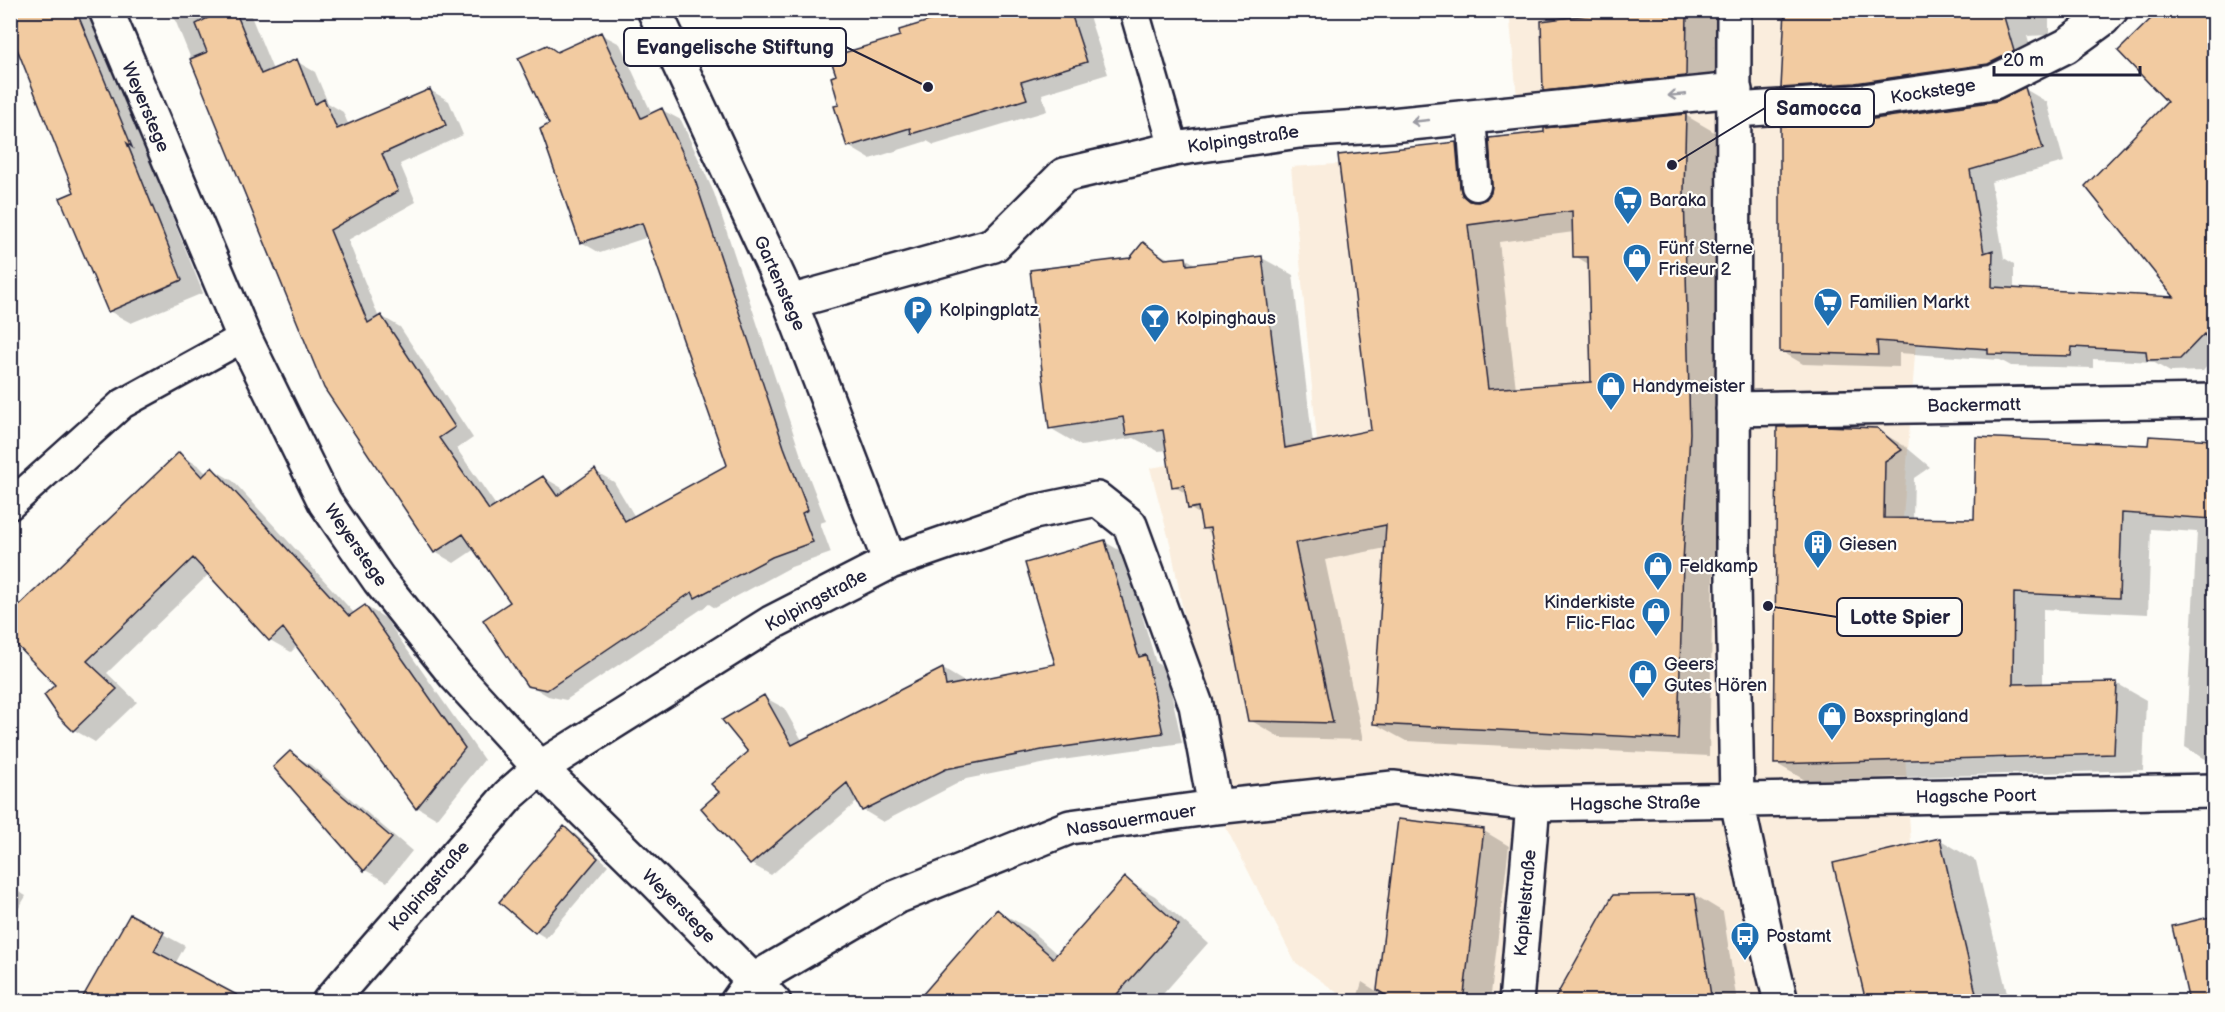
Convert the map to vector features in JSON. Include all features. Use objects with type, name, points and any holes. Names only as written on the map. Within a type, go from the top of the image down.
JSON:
[{"type":"street","name":"Weyerstege","points":[[106,10],[244,337],[325,501],[379,580],[456,676],[540,768],[656,882],[754,995]]},
{"type":"street","name":"Gartenstege","points":[[654,10],[790,302],[890,562]]},
{"type":"street","points":[[1734,10],[1733,584],[1737,801],[1781,1002]]},
{"type":"street","name":"Kockstege","points":[[1735,100],[1857,102],[1994,82],[2066,46],[2103,19],[2111,10]]},
{"type":"street","name":"Kolpingstraße","points":[[790,302],[994,245],[1064,175],[1174,149],[1299,131],[1471,116],[1735,100]]},
{"type":"street","name":"Backermatt","points":[[1733,409],[2214,401]]},
{"type":"street","name":"Kolpingstraße","points":[[329,1002],[509,795],[540,768],[771,623],[890,562],[1034,512],[1097,499],[1130,525],[1196,705],[1215,807]]},
{"type":"street","name":"Nassauermauer","points":[[754,995],[894,898],[1070,827],[1215,807],[1393,788],[1533,804]]},
{"type":"street","name":"Hagsche Poort","points":[[1737,801],[2214,791]]},
{"type":"street","name":"Hagsche Straße","points":[[1533,804],[1737,801]]},
{"type":"street","name":"Kapitelstraße","points":[[1516,1002],[1533,804]]},
{"type":"lane","points":[[1134,10],[1174,149]]},
{"type":"lane","points":[[1471,116],[1476,186]]},
{"type":"lane","points":[[10,505],[122,404],[244,337]]},
{"type":"shaded area","points":[[1509,11],[1940,11],[1896,616],[1915,905],[1942,1001],[1349,1001],[1295,962],[1223,822],[1171,547],[1150,468],[1317,440],[1291,167],[1522,152]]},
{"type":"building","points":[[10,10],[76,10],[132,147],[127,143],[182,280],[108,312],[60,198],[74,192],[10,31]]},
{"type":"building","points":[[223,10],[235,10],[261,74],[297,59],[315,104],[324,99],[337,129],[430,89],[446,125],[382,154],[398,191],[330,230],[368,323],[381,315],[455,427],[439,438],[489,510],[543,476],[557,496],[595,469],[625,521],[727,465],[642,223],[580,243],[540,129],[549,124],[518,58],[547,45],[557,52],[601,32],[641,118],[662,108],[695,180],[784,447],[808,510],[802,513],[813,542],[772,557],[695,598],[692,592],[547,690],[527,686],[483,620],[510,602],[463,534],[434,553],[324,388],[190,59],[207,52],[196,24]]},
{"type":"building","points":[[965,10],[1070,10],[1087,62],[1021,82],[1027,99],[911,134],[910,128],[847,147],[834,106],[839,105],[831,77],[836,75],[830,57],[900,36],[899,30]]},
{"type":"building","points":[[1625,10],[1687,10],[1686,76],[1543,91],[1541,21]]},
{"type":"building","points":[[1785,10],[2002,10],[2014,51],[1988,64],[1855,83],[1781,88]]},
{"type":"building","points":[[2160,10],[2214,10],[2214,347],[2204,334],[2180,359],[2147,360],[2146,351],[2072,347],[2071,356],[1988,354],[1988,349],[1877,341],[1878,355],[1780,352],[1780,126],[1860,121],[1997,101],[2025,87],[2043,149],[1970,170],[1984,253],[1993,250],[1992,287],[2174,297],[2085,186],[2167,102],[2118,51]]},
{"type":"building","points":[[1686,114],[1684,191],[1690,433],[1683,562],[1678,739],[1373,724],[1386,525],[1295,543],[1333,723],[1248,721],[1210,528],[1202,529],[1198,507],[1188,509],[1184,485],[1172,487],[1163,430],[1126,435],[1123,417],[1049,429],[1030,270],[1130,258],[1143,242],[1165,259],[1186,257],[1187,265],[1262,256],[1285,448],[1371,430],[1338,155],[1456,142],[1462,195],[1469,201],[1478,202],[1486,199],[1491,193],[1489,138],[1544,132],[1544,128]],"holes":[[[1572,211],[1573,257],[1588,257],[1591,382],[1488,389],[1468,225]]]},
{"type":"building","points":[[1777,427],[1877,428],[1902,450],[1885,461],[1884,518],[1974,519],[1976,437],[2148,445],[2149,436],[2214,440],[2214,519],[2122,513],[2119,598],[2014,593],[2013,684],[2117,682],[2114,754],[1774,764]]},
{"type":"building","points":[[179,452],[202,477],[212,467],[349,616],[365,605],[465,748],[416,809],[283,628],[269,641],[193,558],[87,661],[117,689],[73,731],[59,717],[44,695],[55,685],[10,638],[10,614]]},
{"type":"building","points":[[1105,540],[1139,657],[1146,655],[1163,733],[1042,750],[946,769],[862,811],[847,783],[750,865],[701,808],[719,792],[711,784],[748,752],[722,720],[764,695],[792,745],[943,668],[946,686],[1055,664],[1025,563]]},
{"type":"building","points":[[290,751],[392,838],[364,871],[273,767]]},
{"type":"building","points":[[1398,819],[1484,829],[1463,1002],[1396,1002],[1377,990]]},
{"type":"building","points":[[564,826],[598,858],[535,933],[499,902]]},
{"type":"building","points":[[1940,838],[1978,1002],[1866,1002],[1833,863]]},
{"type":"building","points":[[1125,877],[1179,925],[1110,1002],[916,1002],[997,909],[1053,958]]},
{"type":"building","points":[[1695,894],[1712,1002],[1553,1002],[1613,895]]},
{"type":"building","points":[[130,914],[164,932],[154,951],[250,1002],[80,1002]]},
{"type":"building","points":[[2214,916],[2214,1002],[2189,1002],[2172,926]]},
{"type":"place","name":"Evangelische Stiftung","points":[[928,87]]},
{"type":"place","name":"Samocca","points":[[1672,165]]},
{"type":"place","name":"Baraka","points":[[1628,226]]},
{"type":"place","name":"Fünf Sterne Friseur 2","points":[[1637,284]]},
{"type":"place","name":"Familien Markt","points":[[1828,328]]},
{"type":"place","name":"Kolpingplatz","points":[[918,336]]},
{"type":"place","name":"Kolpinghaus","points":[[1155,344]]},
{"type":"place","name":"Handymeister","points":[[1611,412]]},
{"type":"place","name":"Giesen","points":[[1818,570]]},
{"type":"place","name":"Feldkamp","points":[[1658,592]]},
{"type":"place","name":"Lotte Spier","points":[[1768,606]]},
{"type":"place","name":"Kinderkiste Flic-Flac","points":[[1656,638]]},
{"type":"place","name":"Geers Gutes Hören","points":[[1643,700]]},
{"type":"place","name":"Boxspringland","points":[[1832,742]]},
{"type":"place","name":"Postamt","points":[[1745,962]]}]
